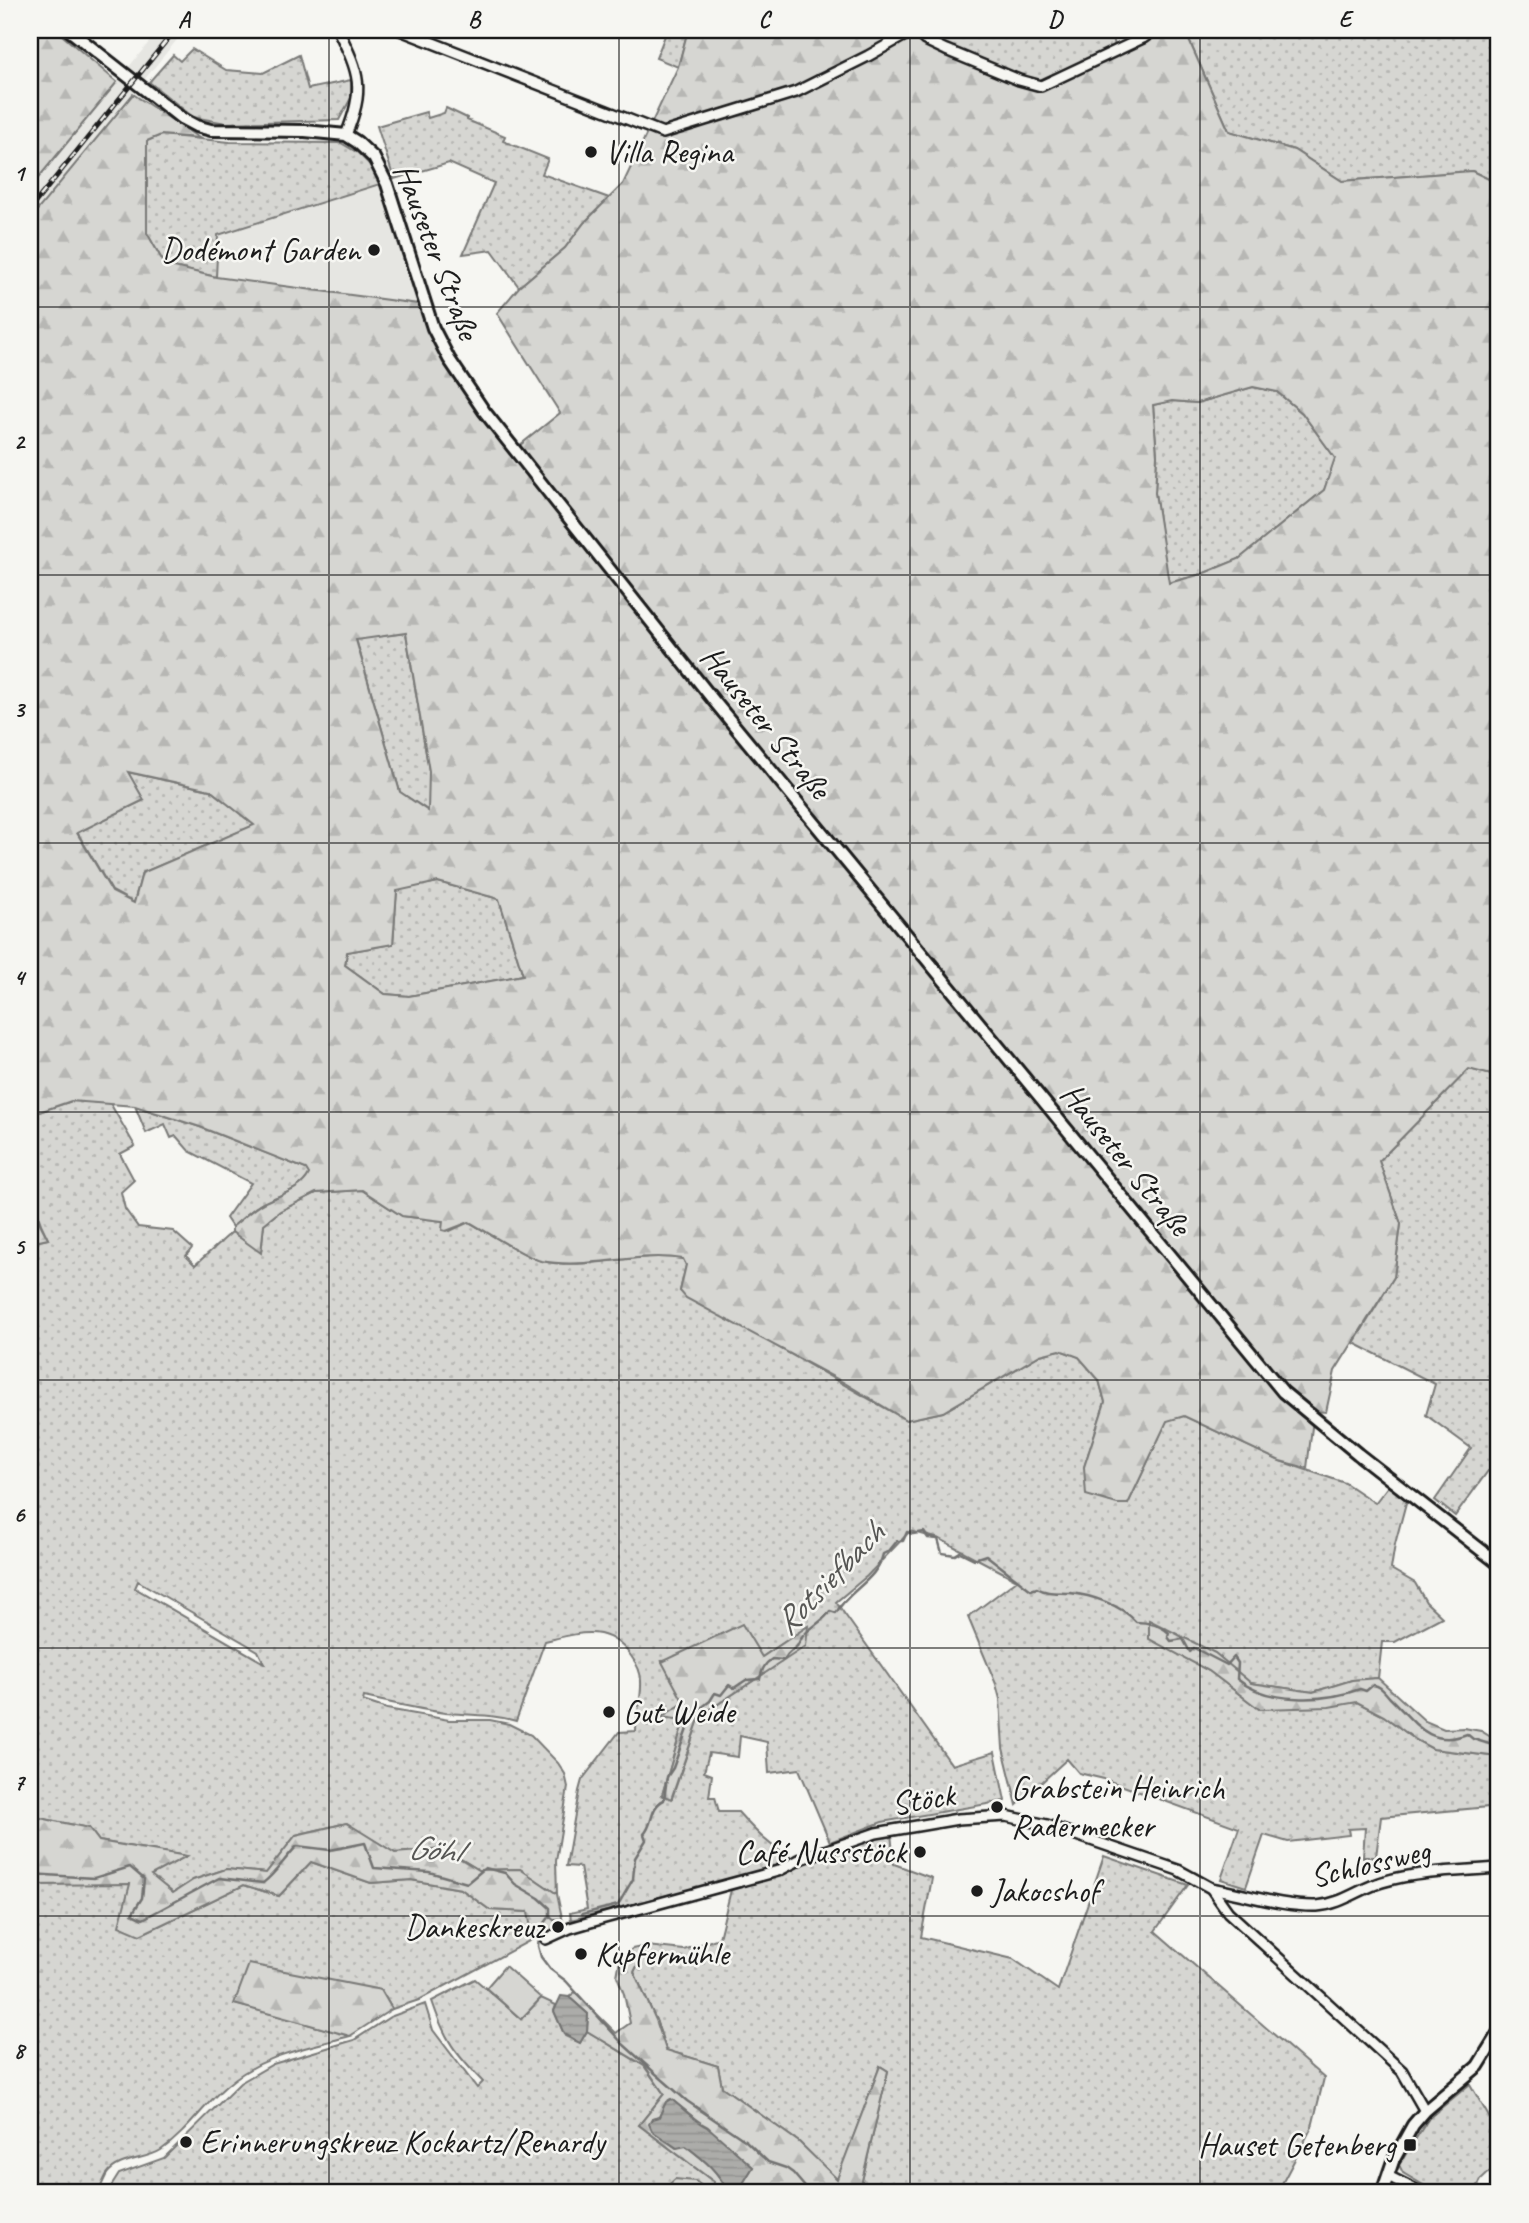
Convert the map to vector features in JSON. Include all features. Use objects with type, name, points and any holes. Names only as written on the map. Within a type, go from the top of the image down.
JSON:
[{"type":"street","points":[[69,30],[181,118],[196,126],[227,132],[305,131],[346,135],[358,106],[359,78],[338,30]]},
{"type":"street","points":[[400,30],[663,134],[796,92],[914,30],[925,40],[946,50],[1019,80],[1041,86],[1143,38],[1154,30]]},
{"type":"street","name":"Hauseter Straße","points":[[346,135],[367,150],[382,171],[433,328],[449,359],[484,411],[714,701],[1283,1392],[1499,1564]]},
{"type":"street","name":"Stöck","points":[[546,1939],[570,1928],[778,1871],[802,1859],[876,1833],[980,1817],[1006,1816],[1047,1825],[1178,1870],[1211,1888],[1228,1912],[1402,2071],[1424,2111]]},
{"type":"street","name":"Schlossweg","points":[[1211,1888],[1296,1905],[1314,1906],[1337,1903],[1394,1879],[1499,1868]]},
{"type":"street","points":[[1382,2193],[1404,2139],[1424,2111],[1478,2066],[1499,2032]]},
{"type":"street","points":[[1388,2176],[1422,2193]]},
{"type":"shaded area","points":[[159,30],[185,30],[30,219],[30,188]]},
{"type":"shaded area","points":[[380,184],[418,304],[216,277],[217,235]]},
{"type":"shaded area","points":[[561,1996],[569,1997],[588,2014],[587,2031],[580,2043],[564,2034],[554,2011]]},
{"type":"shaded area","points":[[671,2099],[753,2167],[737,2193],[728,2193],[715,2172],[686,2146],[677,2148],[652,2131],[649,2124],[652,2119],[659,2117],[666,2102]]},
{"type":"green space","points":[[30,30],[56,30],[117,82],[30,188]]},
{"type":"green space","points":[[658,30],[688,30],[678,67],[656,58],[666,33]]},
{"type":"green space","points":[[688,30],[908,30],[930,48],[1040,91],[1159,30],[1176,30],[1188,38],[1229,131],[1294,150],[1342,181],[1472,171],[1499,184],[1499,1077],[1469,1069],[1379,1161],[1401,1224],[1394,1277],[1335,1371],[1326,1412],[1314,1411],[1307,1468],[1280,1461],[1184,1416],[1167,1421],[1128,1504],[1117,1504],[1086,1495],[1084,1467],[1105,1402],[1099,1380],[1079,1357],[1060,1350],[1040,1355],[943,1412],[906,1420],[843,1382],[686,1298],[680,1291],[686,1265],[683,1259],[648,1257],[577,1263],[541,1261],[469,1222],[442,1230],[443,1221],[402,1216],[362,1190],[316,1193],[280,1211],[264,1224],[261,1253],[232,1232],[232,1227],[259,1205],[301,1185],[309,1174],[306,1169],[200,1127],[135,1106],[71,1101],[33,1114],[30,1130],[30,219],[133,94],[199,138],[161,135],[147,141],[147,233],[165,265],[216,277],[418,304],[446,363],[510,453],[560,413],[497,313],[519,287],[565,248],[584,223],[623,184],[678,67]],"holes":[[[1253,387],[1277,392],[1302,413],[1335,458],[1324,490],[1239,559],[1202,574],[1169,583],[1155,493],[1157,455],[1153,405],[1172,401],[1197,403]],[[406,633],[429,771],[428,811],[400,792],[356,640]],[[128,772],[210,790],[254,825],[142,873],[134,903],[112,892],[77,833],[144,800]],[[438,882],[499,899],[523,975],[409,996],[385,994],[345,965],[347,952],[393,944],[397,891]]]},
{"type":"green space","points":[[924,30],[1112,30],[1115,47],[1043,81],[1032,80],[940,43]]},
{"type":"green space","points":[[1193,30],[1499,30],[1499,184],[1472,171],[1342,181],[1294,150],[1229,131],[1188,38]]},
{"type":"green space","points":[[192,49],[226,70],[263,73],[299,55],[308,89],[351,80],[351,98],[339,120],[226,123],[193,117],[149,82],[173,55],[180,61]]},
{"type":"green space","points":[[446,108],[505,136],[503,141],[548,159],[542,174],[609,198],[584,223],[565,248],[519,287],[492,250],[463,254],[494,183],[449,163],[394,179],[377,126],[426,112],[428,118],[444,113]]},
{"type":"green space","points":[[161,135],[230,142],[341,143],[358,153],[372,167],[380,184],[218,235],[216,277],[165,265],[147,233],[147,141]]},
{"type":"green space","points":[[1253,387],[1277,392],[1302,413],[1336,459],[1324,490],[1239,559],[1202,574],[1168,583],[1155,493],[1157,455],[1153,405],[1172,401],[1197,403]]},
{"type":"green space","points":[[406,633],[429,771],[429,811],[400,792],[356,639]]},
{"type":"green space","points":[[127,772],[210,790],[255,825],[142,873],[134,903],[112,891],[77,832],[144,800]]},
{"type":"green space","points":[[438,882],[499,899],[523,975],[409,996],[385,994],[345,965],[347,952],[393,944],[397,890]]},
{"type":"green space","points":[[1469,1069],[1499,1077],[1499,1469],[1488,1471],[1455,1516],[1435,1500],[1471,1448],[1426,1415],[1435,1384],[1354,1343],[1394,1277],[1401,1224],[1379,1161]]},
{"type":"green space","points":[[72,1101],[110,1103],[135,1146],[120,1154],[134,1180],[121,1192],[125,1209],[138,1227],[173,1231],[192,1248],[186,1256],[195,1265],[232,1232],[261,1252],[264,1224],[280,1211],[316,1193],[362,1190],[402,1216],[443,1221],[450,1231],[469,1222],[541,1261],[577,1264],[648,1257],[683,1259],[686,1265],[680,1291],[906,1420],[943,1412],[1040,1355],[1060,1350],[1079,1357],[1099,1380],[1105,1402],[1084,1467],[1128,1504],[1167,1420],[1184,1416],[1280,1461],[1345,1483],[1375,1503],[1389,1485],[1407,1499],[1391,1569],[1415,1583],[1426,1602],[1442,1617],[1395,1642],[1382,1642],[1378,1678],[1352,1680],[1313,1692],[1250,1683],[1215,1653],[1149,1621],[1149,1638],[1209,1671],[1259,1709],[1357,1702],[1384,1716],[1433,1749],[1499,1757],[1499,1806],[1381,1817],[1376,1857],[1363,1857],[1365,1828],[1348,1829],[1349,1835],[1288,1842],[1264,1835],[1246,1887],[1221,1879],[1239,1828],[1104,1779],[1079,1773],[1067,1759],[1017,1805],[1003,1748],[1000,1699],[968,1617],[1017,1580],[940,1539],[910,1531],[867,1576],[836,1602],[952,1765],[995,1752],[1005,1801],[882,1822],[830,1842],[799,1769],[769,1773],[767,1742],[740,1736],[738,1757],[709,1753],[704,1772],[712,1775],[709,1797],[715,1797],[719,1812],[738,1812],[771,1844],[794,1859],[777,1867],[571,1920],[570,1913],[587,1909],[580,1867],[566,1866],[582,1780],[619,1732],[636,1731],[641,1677],[631,1656],[612,1639],[592,1633],[569,1635],[545,1641],[516,1721],[445,1713],[364,1697],[363,1701],[387,1709],[449,1720],[490,1720],[509,1724],[531,1735],[558,1763],[565,1774],[568,1787],[556,1861],[557,1894],[520,1869],[479,1870],[444,1849],[395,1853],[346,1823],[296,1835],[266,1873],[226,1869],[193,1880],[173,1893],[150,1875],[186,1856],[99,1841],[89,1828],[30,1816],[30,1243],[48,1239],[36,1209],[30,1178],[29,1146],[33,1114]],"holes":[[[138,1581],[258,1651],[264,1663],[135,1588]],[[807,1627],[805,1646],[700,1716],[672,1798],[662,1795],[684,1720],[662,1716],[685,1703],[662,1661],[762,1657]]]},
{"type":"green space","points":[[135,1106],[200,1127],[306,1169],[310,1174],[301,1185],[259,1205],[232,1227],[226,1218],[251,1183],[189,1151],[176,1136],[171,1138],[165,1124],[146,1133]]},
{"type":"green space","points":[[30,1187],[36,1216],[48,1239],[30,1243]]},
{"type":"green space","points":[[1149,1620],[1215,1653],[1251,1683],[1313,1692],[1352,1680],[1378,1678],[1425,1721],[1444,1729],[1481,1731],[1499,1742],[1499,1757],[1433,1749],[1384,1716],[1357,1702],[1329,1707],[1259,1709],[1209,1671],[1149,1639]]},
{"type":"green space","points":[[742,1624],[762,1657],[808,1626],[806,1646],[700,1716],[671,1799],[662,1795],[684,1720],[661,1717],[684,1703],[662,1662]]},
{"type":"green space","points":[[30,1816],[89,1828],[99,1841],[187,1856],[151,1875],[173,1893],[193,1880],[226,1869],[266,1873],[296,1835],[347,1823],[395,1853],[444,1849],[479,1870],[520,1869],[557,1894],[564,1927],[533,1939],[528,1912],[490,1910],[461,1889],[411,1880],[371,1883],[311,1862],[279,1896],[244,1885],[140,1935],[119,1926],[130,1884],[30,1885]]},
{"type":"green space","points":[[891,1833],[894,1864],[932,1878],[921,1937],[1013,1959],[1058,1990],[1104,1856],[1188,1885],[1155,1931],[1324,2078],[1312,2127],[1277,2193],[1242,2193],[1213,2183],[1207,2193],[859,2193],[888,2071],[880,2066],[837,2180],[799,2142],[722,2087],[718,2066],[666,2050],[656,2020],[634,1972],[647,1946],[684,1950],[719,1938],[731,1890],[784,1874],[803,1863]]},
{"type":"green space","points":[[311,1862],[371,1883],[411,1880],[461,1889],[490,1910],[529,1912],[533,1939],[419,2000],[392,2009],[381,1990],[235,2004],[350,2036],[285,2054],[240,2075],[161,2150],[112,2169],[98,2193],[30,2193],[30,1885],[130,1883],[140,1935],[244,1885],[279,1896]]},
{"type":"green space","points":[[647,1946],[634,1972],[656,2020],[666,2050],[718,2066],[722,2087],[799,2142],[837,2179],[880,2066],[888,2071],[859,2193],[737,2193],[753,2167],[700,2126],[671,2099],[666,2102],[659,2117],[652,2119],[652,2131],[676,2148],[685,2145],[710,2166],[728,2193],[712,2193],[714,2182],[639,2125],[664,2094],[645,2066],[587,2031],[588,2014],[569,1997],[575,1992],[616,2033],[630,2023],[617,1976],[620,1960],[632,1949]]},
{"type":"green space","points":[[249,1964],[381,1990],[392,2009],[350,2036],[234,2004]]},
{"type":"green space","points":[[505,1966],[541,1998],[521,2019],[486,1988]]},
{"type":"green space","points":[[475,1979],[521,2019],[541,1998],[556,2005],[554,2011],[565,2036],[580,2043],[587,2031],[644,2066],[664,2094],[639,2125],[714,2182],[712,2193],[695,2181],[663,2190],[657,2187],[642,2193],[107,2193],[119,2174],[164,2158],[240,2083],[273,2064],[354,2040],[390,2017],[425,2004],[433,2030],[477,2088],[483,2082],[452,2045],[441,2026],[432,2001]]},
{"type":"green space","points":[[1470,2084],[1499,2134],[1499,2163],[1481,2180],[1474,2193],[1437,2193],[1403,2173],[1399,2165],[1429,2118]]},
{"type":"green space","points":[[675,2179],[695,2181],[710,2193],[642,2193],[657,2187],[663,2190]]},
{"type":"waterway","name":"Rotsiefbach","points":[[582,1914],[618,1905],[633,1879],[635,1858],[646,1840],[644,1834],[654,1811],[664,1800],[667,1777],[673,1768],[692,1715],[710,1701],[715,1693],[721,1695],[729,1685],[734,1688],[746,1680],[760,1679],[769,1661],[784,1660],[807,1631],[830,1611],[836,1613],[875,1571],[883,1554],[897,1541],[903,1541],[907,1532],[924,1532],[928,1538],[938,1539],[942,1553],[955,1555],[960,1552],[974,1559],[986,1555],[1031,1590],[1037,1588],[1049,1592],[1078,1594],[1106,1602],[1136,1622],[1162,1628],[1169,1633],[1171,1641],[1183,1639],[1190,1652],[1194,1648],[1227,1665],[1234,1657],[1238,1663],[1237,1679],[1264,1693],[1280,1697],[1314,1698],[1360,1689],[1366,1691],[1373,1685],[1383,1690],[1415,1723],[1432,1735],[1454,1738],[1467,1734],[1473,1739],[1499,1747]]},
{"type":"waterway","name":"Göhl","points":[[30,1874],[94,1878],[130,1867],[144,1879],[142,1898],[132,1914],[143,1919],[219,1878],[263,1883],[297,1846],[330,1850],[365,1843],[374,1868],[429,1872],[467,1883],[485,1868],[505,1873],[515,1884],[550,1908],[550,1916],[540,1930],[538,1946],[541,1957],[550,1969],[566,1981],[623,2044],[687,2101],[746,2141],[768,2162],[793,2173],[810,2193]]},
{"type":"waterway","name":"Rotsiefbach","points":[[550,1916],[554,1920],[559,1919]]},
{"type":"railway","points":[[30,209],[175,30]]},
{"type":"place","name":"Villa Regina","points":[[591,152]]},
{"type":"place","name":"Dodémont Garden","points":[[374,250]]},
{"type":"place","name":"Gut Weide","points":[[609,1712]]},
{"type":"place","name":"Grabstein Heinrich Radermecker","points":[[997,1807]]},
{"type":"place","name":"Café Nussstöck","points":[[920,1852]]},
{"type":"place","name":"Jakocshof","points":[[977,1891]]},
{"type":"place","name":"Dankeskreuz","points":[[558,1927]]},
{"type":"place","name":"Kupfermühle","points":[[581,1954]]},
{"type":"place","name":"Erinnerungskreuz Kockartz/Renardy","points":[[186,2142]]},
{"type":"place","name":"Hauset Getenberg","points":[[1410,2145]]}]
